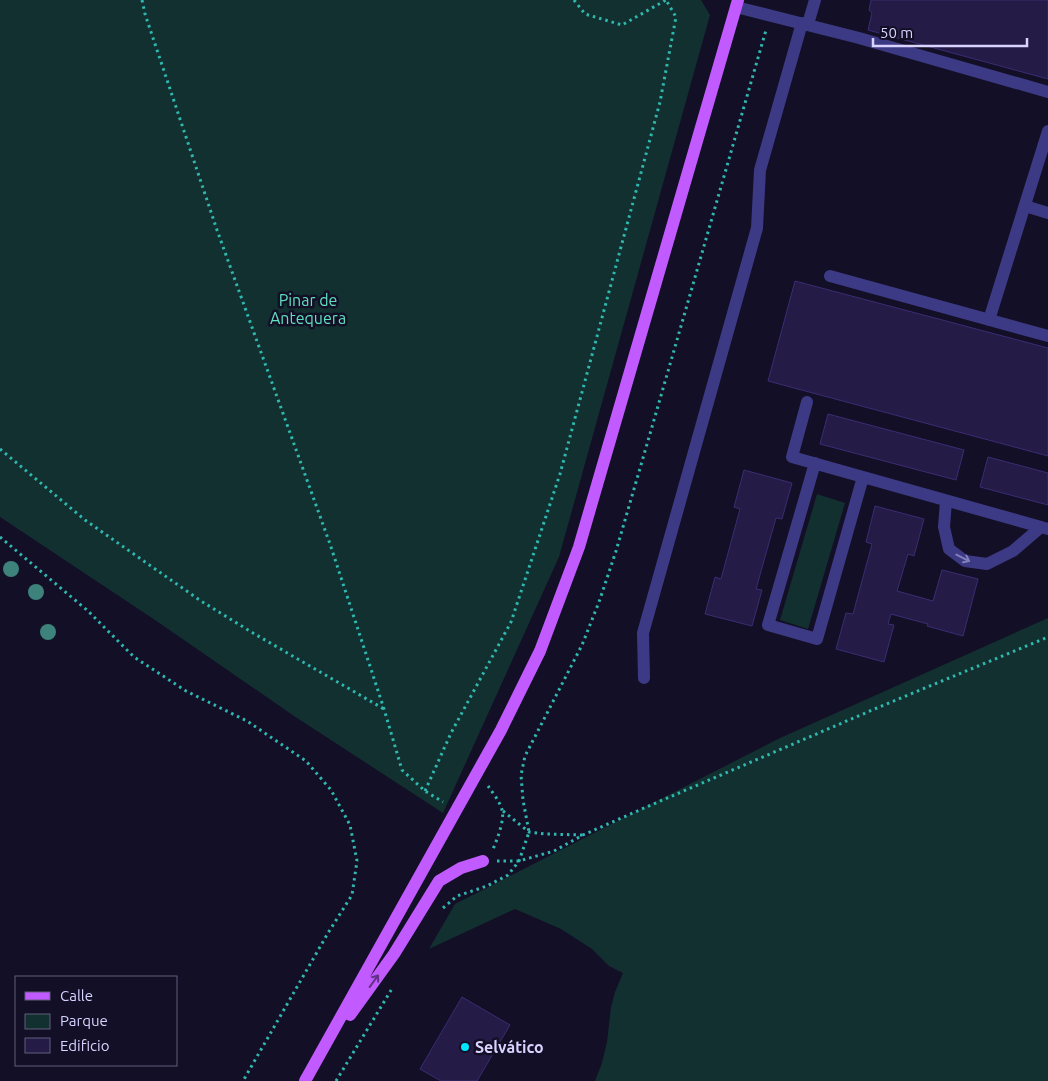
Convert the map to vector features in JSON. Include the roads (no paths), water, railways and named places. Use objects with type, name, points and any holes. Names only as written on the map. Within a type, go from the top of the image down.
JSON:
[{"type":"main road","points":[[305,1081],[502,730],[540,651],[579,547],[734,2]]},
{"type":"main road","points":[[314,1064],[394,954],[439,881],[461,868],[483,861]]},
{"type":"lane","points":[[644,678],[643,633],[757,228],[760,170],[804,24],[816,0]]},
{"type":"lane","points":[[734,2],[804,24],[869,40],[1048,92]]},
{"type":"lane","points":[[989,320],[1048,131]]},
{"type":"lane","points":[[1025,206],[1048,213]]},
{"type":"lane","points":[[830,276],[1048,336]]},
{"type":"lane","points":[[807,402],[792,457],[1045,528]]},
{"type":"lane","points":[[815,464],[768,625],[817,639],[863,477]]},
{"type":"lane","points":[[946,501],[944,527],[948,549],[964,561],[987,564],[1013,551],[1045,528]]},
{"type":"place","name":"Selvático","points":[[465,1047]]},
{"type":"park label","name":"Pinar de Antequera","points":[[308,309]]}]
